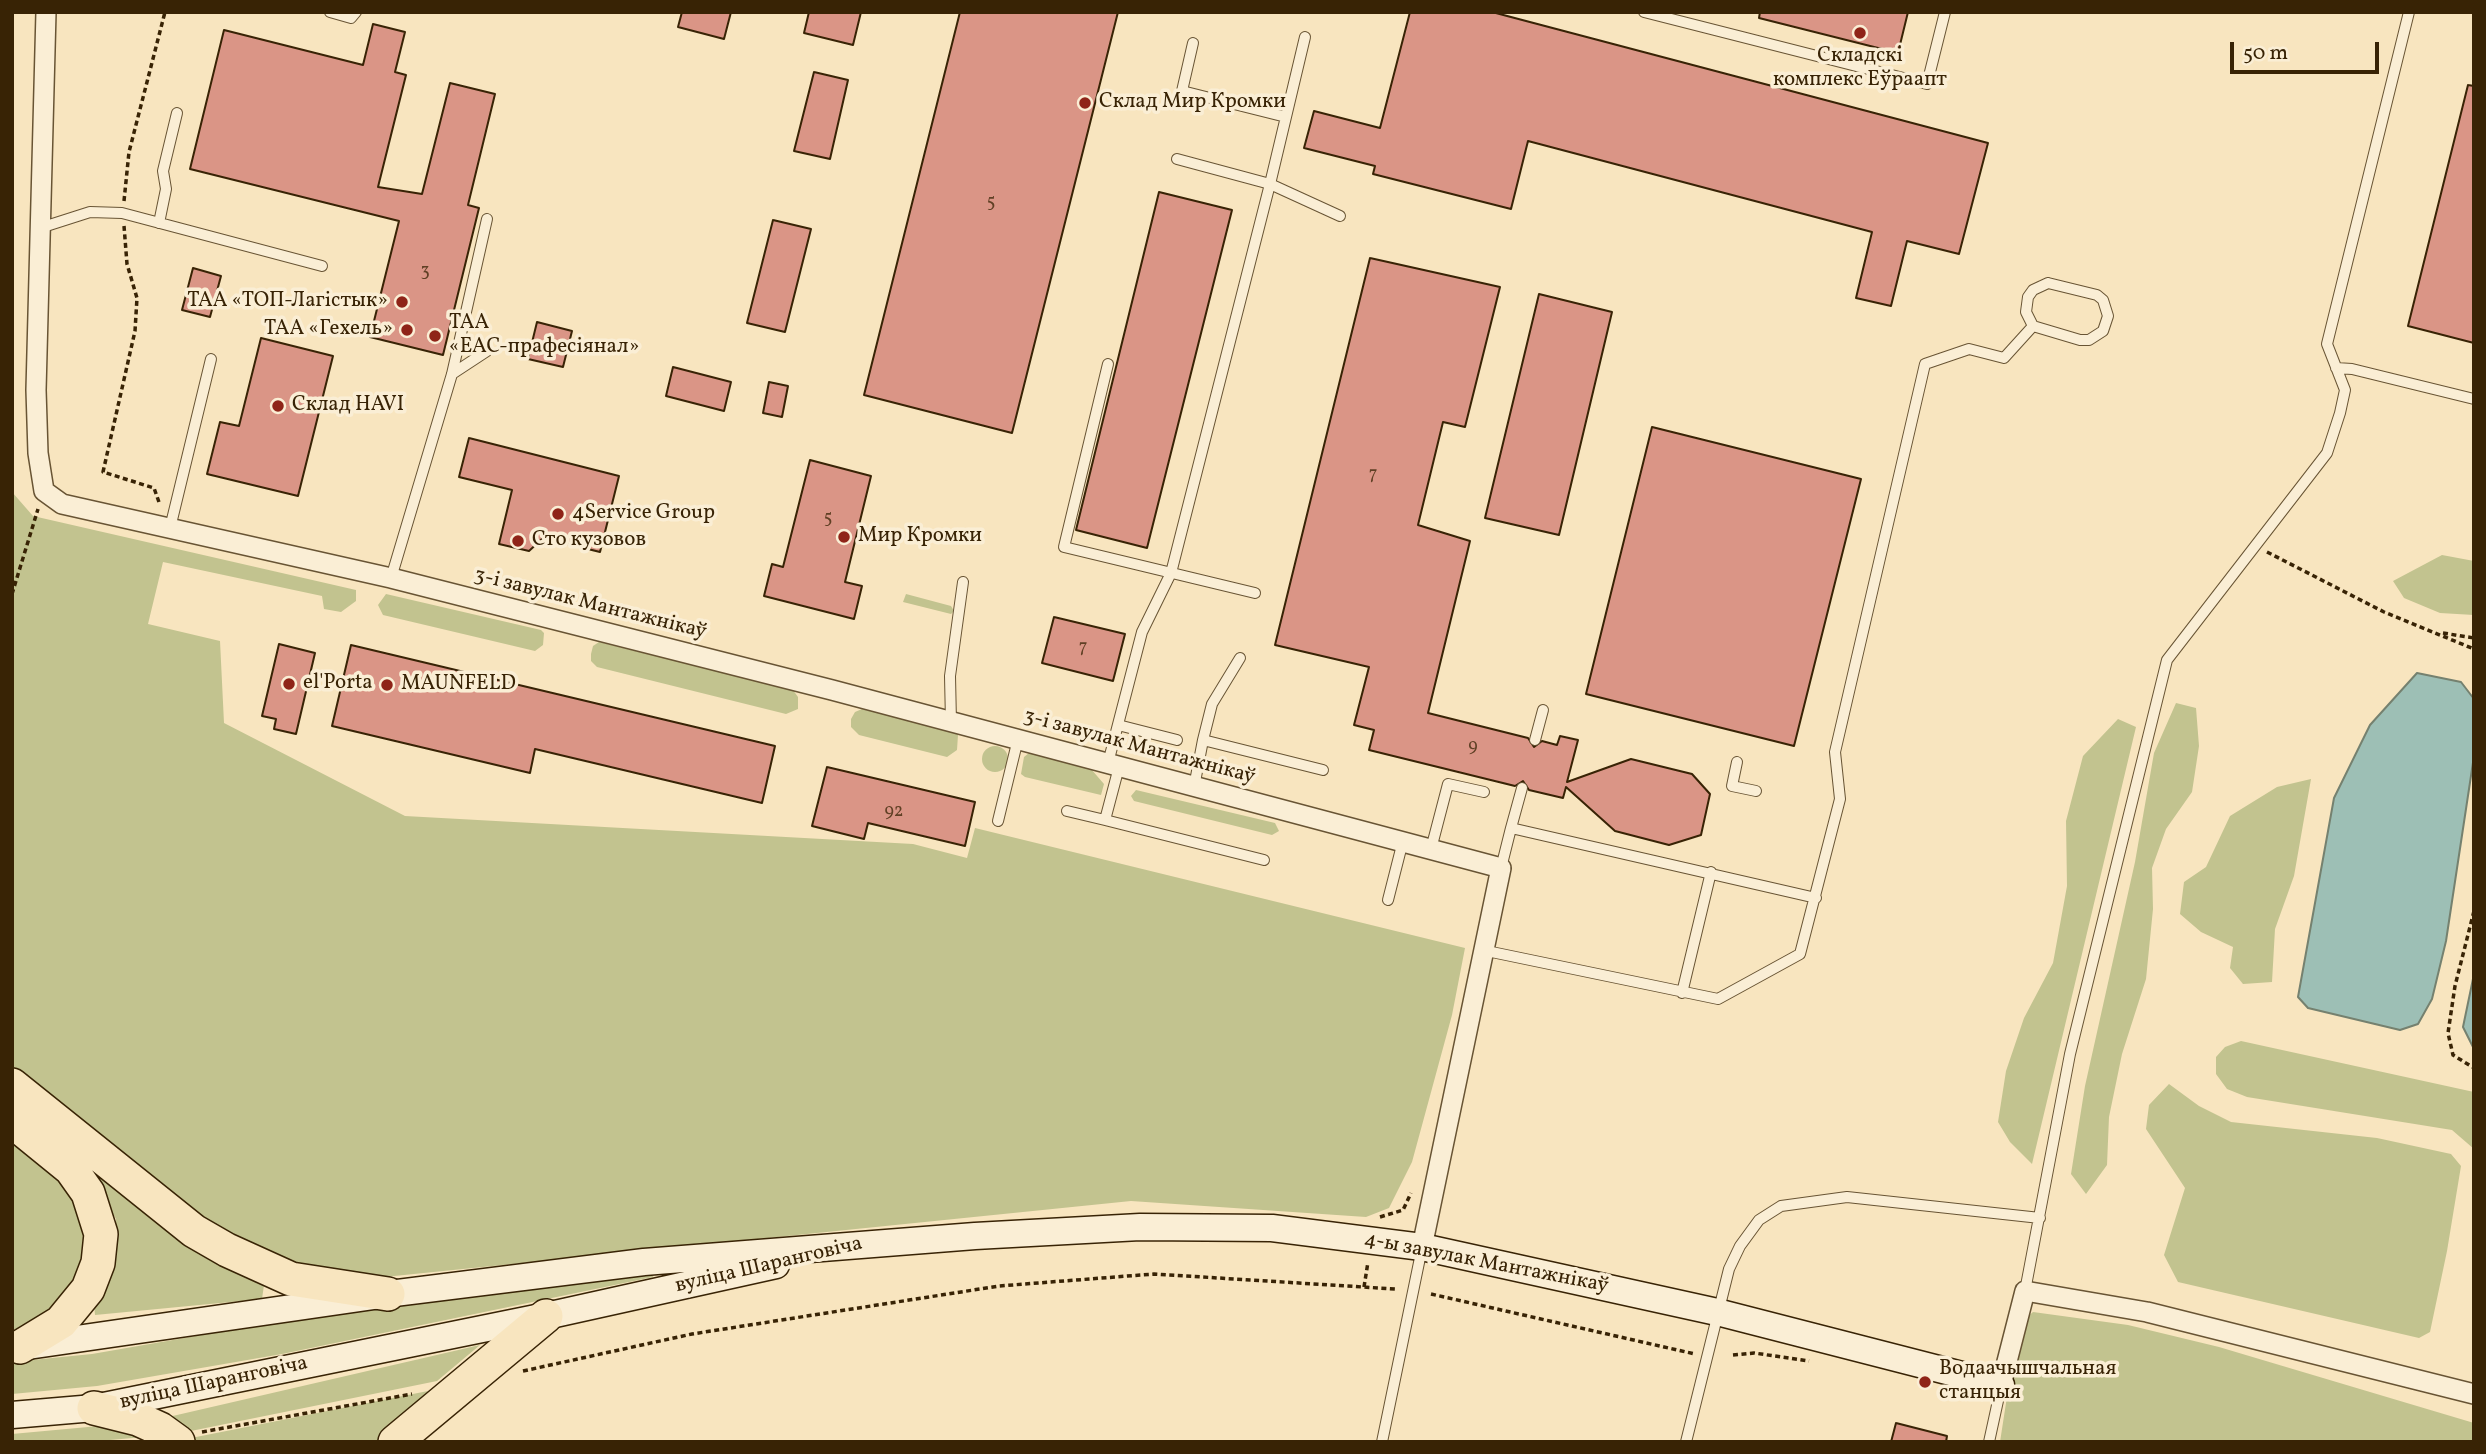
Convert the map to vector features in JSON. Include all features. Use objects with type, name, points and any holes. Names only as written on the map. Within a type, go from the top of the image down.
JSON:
[{"type":"highway","points":[[12,1085],[194,1231],[227,1250],[290,1279],[388,1294]]},
{"type":"highway","points":[[12,1121],[71,1169],[88,1192],[101,1234],[98,1263],[88,1289],[61,1322],[16,1348]]},
{"type":"highway","points":[[395,1442],[547,1316]]},
{"type":"highway","points":[[94,1408],[138,1419],[160,1429],[189,1437]]},
{"type":"street","points":[[44,491],[38,453],[36,390],[46,12]]},
{"type":"street","name":"3-і завулак Мантажнікаў","points":[[44,491],[62,504],[391,578],[1018,739],[1501,868]]},
{"type":"street","points":[[1422,1247],[1501,868]]},
{"type":"street","name":"4-ы завулак Мантажнікаў","points":[[876,1242],[1140,1227],[1259,1228],[1422,1247],[1717,1312],[2001,1385]]},
{"type":"street","name":"вуліца Шаранговіча","points":[[16,1348],[388,1294],[644,1262],[876,1242]]},
{"type":"street","name":"вуліца Шаранговіча","points":[[12,1415],[94,1408],[547,1316],[876,1242]]},
{"type":"street","points":[[2001,1385],[2025,1292],[2147,1312],[2474,1394]]},
{"type":"lane","points":[[330,12],[351,18],[356,12]]},
{"type":"lane","points":[[1644,12],[1927,84],[1945,12]]},
{"type":"lane","points":[[2025,1292],[2070,1054],[2167,660],[2327,453],[2345,390],[2327,344],[2409,12]]},
{"type":"lane","points":[[1105,820],[1118,725],[1142,632],[1171,573],[1270,184],[1304,37]]},
{"type":"lane","points":[[1192,43],[1182,91],[1286,117]]},
{"type":"lane","points":[[159,223],[166,189],[163,171],[177,113]]},
{"type":"lane","points":[[1177,159],[1270,184],[1340,216]]},
{"type":"lane","points":[[40,228],[90,212],[122,213],[322,266]]},
{"type":"lane","points":[[391,578],[452,374],[487,219]]},
{"type":"lane","points":[[2048,283],[2097,295],[2107,308],[2108,316],[2103,331],[2089,340],[2040,330],[2034,326],[2026,313],[2028,297],[2033,290],[2048,283]]},
{"type":"lane","points":[[1482,950],[1718,999],[1800,954],[1840,799],[1835,752],[1925,364],[1969,349],[2004,358],[2034,326]]},
{"type":"lane","points":[[452,374],[487,351]]},
{"type":"lane","points":[[170,528],[211,359]]},
{"type":"lane","points":[[1108,365],[1064,547],[1255,593]]},
{"type":"lane","points":[[2336,369],[2352,369],[2474,399]]},
{"type":"lane","points":[[951,722],[950,676],[963,582]]},
{"type":"lane","points":[[1194,786],[1212,705],[1240,658]]},
{"type":"lane","points":[[1535,740],[1543,710]]},
{"type":"lane","points":[[1118,725],[1177,740]]},
{"type":"lane","points":[[998,821],[1018,739]]},
{"type":"lane","points":[[1203,740],[1323,771]]},
{"type":"lane","points":[[1737,762],[1732,786],[1756,791]]},
{"type":"lane","points":[[1431,849],[1448,784],[1484,792]]},
{"type":"lane","points":[[1501,868],[1522,788]]},
{"type":"lane","points":[[1067,811],[1264,860]]},
{"type":"lane","points":[[1511,828],[1816,898]]},
{"type":"lane","points":[[1388,900],[1404,841]]},
{"type":"lane","points":[[1682,993],[1711,872]]},
{"type":"lane","points":[[1686,1442],[1729,1269],[1740,1246],[1759,1220],[1781,1206],[1847,1197],[2040,1218]]},
{"type":"lane","points":[[1382,1442],[1422,1247]]},
{"type":"lane","points":[[1989,1442],[2001,1385]]},
{"type":"path","points":[[165,12],[129,152],[122,213],[127,264],[137,298],[135,331],[103,472],[154,488],[170,528]]},
{"type":"path","points":[[12,594],[44,491]]},
{"type":"path","points":[[2256,546],[2384,612],[2474,649]]},
{"type":"path","points":[[2437,632],[2474,638]]},
{"type":"path","points":[[2474,911],[2455,986],[2448,1032],[2453,1055],[2474,1068]]},
{"type":"path","points":[[1364,1287],[1368,1262]]},
{"type":"path","points":[[517,1372],[692,1334],[999,1286],[1154,1274],[1395,1289]]},
{"type":"path","points":[[1431,1294],[1698,1355]]},
{"type":"path","points":[[189,1437],[416,1393]]},
{"type":"green space","points":[[12,492],[33,516],[356,590],[356,601],[341,612],[324,609],[322,596],[163,562],[148,624],[220,641],[224,723],[405,816],[913,844],[967,858],[975,828],[1465,948],[1452,1015],[1412,1162],[1389,1208],[1366,1217],[1131,1201],[355,1280],[303,1273],[206,1225],[12,1068]]},
{"type":"green space","points":[[2442,555],[2474,561],[2474,615],[2440,613],[2404,598],[2393,581]]},
{"type":"green space","points":[[386,594],[541,630],[544,633],[543,645],[535,651],[383,615],[378,605]]},
{"type":"green space","points":[[906,594],[951,606],[954,611],[951,614],[903,602]]},
{"type":"green space","points":[[599,642],[793,690],[798,697],[798,709],[786,714],[597,667],[591,661],[591,654],[593,646]]},
{"type":"green space","points":[[2176,703],[2196,708],[2199,746],[2192,792],[2166,829],[2152,868],[2153,909],[2146,979],[2122,1054],[2109,1117],[2107,1165],[2086,1194],[2071,1174],[2085,1086],[2135,862],[2154,753]]},
{"type":"green space","points":[[862,709],[955,732],[958,735],[957,750],[947,757],[859,735],[851,727],[851,719],[855,712]]},
{"type":"green space","points":[[2118,719],[2136,727],[2032,1164],[2010,1142],[1998,1122],[2006,1071],[2024,1018],[2053,963],[2067,886],[2066,821],[2083,756]]},
{"type":"green space","points":[[995,746],[1004,750],[1008,759],[1004,768],[995,772],[986,768],[982,759],[986,750]]},
{"type":"green space","points":[[1029,753],[1091,769],[1104,784],[1101,795],[1025,777],[1021,774],[1024,757]]},
{"type":"green space","points":[[2311,779],[2294,876],[2275,929],[2272,982],[2243,984],[2230,968],[2233,947],[2201,932],[2180,914],[2184,882],[2206,867],[2230,816],[2277,787]]},
{"type":"green space","points":[[1136,790],[1275,823],[1279,831],[1272,835],[1134,801],[1131,796]]},
{"type":"green space","points":[[2241,1041],[2474,1092],[2474,1149],[2452,1130],[2247,1097],[2227,1089],[2216,1074],[2216,1057],[2225,1047]]},
{"type":"green space","points":[[2169,1084],[2199,1106],[2231,1122],[2377,1138],[2451,1154],[2461,1166],[2430,1332],[2419,1338],[2178,1282],[2164,1255],[2185,1188],[2146,1129],[2149,1105]]},
{"type":"green space","points":[[12,1141],[61,1181],[80,1205],[90,1243],[63,1305],[29,1329],[12,1330]]},
{"type":"green space","points":[[74,1149],[191,1249],[264,1285],[262,1299],[95,1315],[94,1304],[115,1253],[116,1219]]},
{"type":"green space","points":[[652,1274],[653,1277],[282,1354],[97,1386],[12,1394],[12,1362],[92,1354],[271,1323]]},
{"type":"green space","points":[[2033,1312],[2128,1325],[2219,1347],[2474,1423],[2474,1442],[2000,1442],[2018,1325]]},
{"type":"green space","points":[[480,1345],[437,1381],[186,1432],[164,1418]]},
{"type":"green space","points":[[428,1391],[381,1442],[195,1442],[191,1438]]},
{"type":"green space","points":[[99,1426],[156,1436],[87,1442],[12,1442],[12,1434]]},
{"type":"water","points":[[2417,673],[2461,682],[2474,699],[2474,756],[2446,941],[2432,999],[2418,1024],[2400,1030],[2308,1008],[2298,997],[2334,798],[2370,725]]},
{"type":"water","points":[[2474,974],[2474,1049],[2463,1027]]},
{"type":"building","points":[[682,12],[731,12],[724,39],[678,27]]},
{"type":"building","points":[[809,12],[861,12],[853,45],[804,33]]},
{"type":"building","points":[[960,12],[1118,12],[1012,433],[864,395]]},
{"type":"building","points":[[1410,12],[1492,12],[1988,143],[1959,254],[1907,241],[1891,306],[1856,298],[1872,232],[1528,141],[1511,209],[1373,174],[1375,166],[1304,148],[1314,111],[1380,128]]},
{"type":"building","name":"Складскі комплекс Еўраапт","points":[[1760,12],[1908,12],[1898,53],[1759,18]]},
{"type":"building","points":[[373,24],[405,32],[395,72],[406,75],[378,187],[422,194],[450,83],[495,94],[468,205],[479,208],[443,355],[370,337],[399,221],[190,169],[224,30],[363,65]]},
{"type":"building","points":[[814,72],[848,80],[830,159],[794,151]]},
{"type":"building","points":[[2468,85],[2474,86],[2474,343],[2408,326]]},
{"type":"building","points":[[1159,192],[1232,210],[1147,548],[1076,530]]},
{"type":"building","points":[[773,220],[811,229],[785,332],[747,323]]},
{"type":"building","points":[[1370,258],[1500,287],[1465,427],[1443,422],[1418,525],[1470,541],[1428,713],[1528,738],[1534,747],[1542,741],[1557,745],[1560,736],[1578,740],[1567,782],[1631,759],[1692,774],[1710,794],[1701,835],[1669,845],[1615,831],[1566,787],[1563,798],[1529,790],[1523,781],[1515,786],[1369,750],[1374,730],[1354,725],[1369,667],[1275,645]]},
{"type":"building","points":[[193,268],[221,276],[210,317],[182,310]]},
{"type":"building","points":[[1539,294],[1612,312],[1559,535],[1485,518]]},
{"type":"building","points":[[537,322],[572,331],[563,367],[528,359]]},
{"type":"building","points":[[261,338],[333,356],[298,496],[207,474],[220,422],[239,426]]},
{"type":"building","points":[[673,367],[731,382],[724,411],[666,396]]},
{"type":"building","points":[[769,382],[788,386],[782,417],[763,413]]},
{"type":"building","points":[[1652,427],[1861,479],[1794,746],[1586,694]]},
{"type":"building","name":"4Service Group","points":[[469,438],[619,476],[600,552],[543,538],[529,551],[499,544],[512,490],[459,477]]},
{"type":"building","points":[[810,460],[871,476],[845,582],[862,586],[854,619],[764,596],[772,564],[783,567]]},
{"type":"building","points":[[1054,617],[1125,634],[1113,681],[1042,663]]},
{"type":"building","name":"el'Porta","points":[[279,644],[315,653],[296,734],[274,729],[276,719],[262,716]]},
{"type":"building","points":[[351,645],[775,746],[762,803],[535,749],[530,773],[332,726]]},
{"type":"building","points":[[827,767],[975,802],[965,846],[868,823],[864,839],[812,826]]},
{"type":"building","points":[[1896,1423],[1947,1436],[1946,1442],[1891,1442]]},
{"type":"place","name":"Складскі комплекс Еўраапт","points":[[1860,33]]},
{"type":"place","name":"Склад Мир Кромки","points":[[1085,103]]},
{"type":"place","name":"ТАА «ТОП-Лагістык»","points":[[402,302]]},
{"type":"place","name":"ТАА «Гехель»","points":[[407,330]]},
{"type":"place","name":"ТАА «ЕАС-прафесіянал»","points":[[435,336]]},
{"type":"place","name":"Склад HAVI","points":[[278,406]]},
{"type":"place","name":"4Service Group","points":[[558,514]]},
{"type":"place","name":"Мир Кромки","points":[[844,537]]},
{"type":"place","name":"Сто кузовов","points":[[518,541]]},
{"type":"place","name":"el'Porta","points":[[289,684]]},
{"type":"place","name":"MAUNFELD","points":[[387,685]]},
{"type":"place","name":"Водаачышчальная станцыя","points":[[1925,1382]]}]
